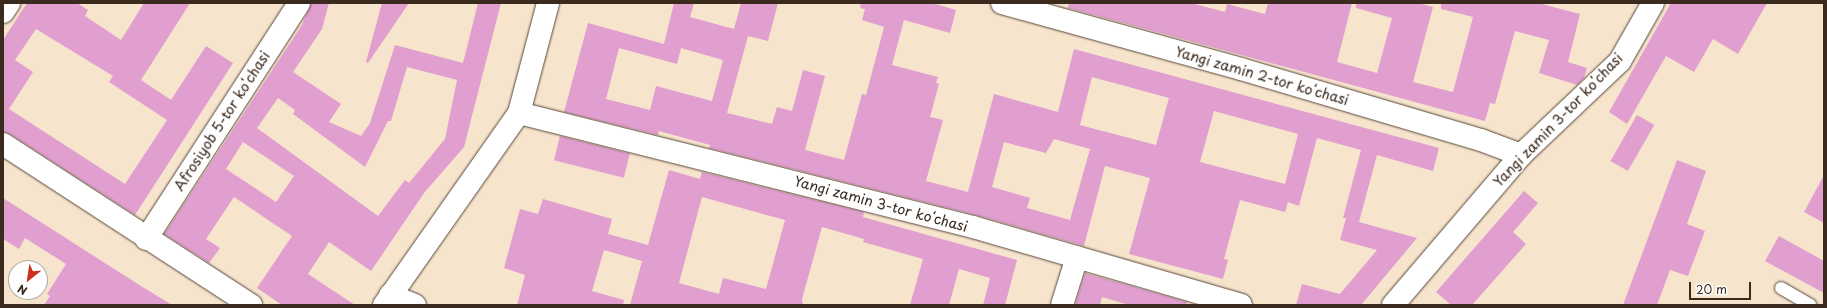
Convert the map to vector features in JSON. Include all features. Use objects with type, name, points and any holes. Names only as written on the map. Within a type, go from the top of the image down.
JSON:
[{"type":"street","points":[[3,12],[9,3]]},
{"type":"street","name":"Afrosiyob 5-tor koʻchasi","points":[[146,239],[299,3]]},
{"type":"street","points":[[416,305],[387,300],[519,113],[548,3]]},
{"type":"street","name":"Yangi zamin 2-tor koʻchasi","points":[[1002,3],[1271,78],[1481,140],[1521,155]]},
{"type":"street","name":"Yangi zamin 3-tor koʻchasi","points":[[1393,305],[1521,155],[1620,61],[1653,3]]},
{"type":"street","name":"Yangi zamin 3-tor koʻchasi","points":[[519,113],[755,171],[1077,257],[1241,305]]},
{"type":"street","points":[[3,144],[146,239],[251,305]]},
{"type":"street","points":[[1062,305],[1077,257]]},
{"type":"lane","points":[[1781,288],[1811,305]]},
{"type":"building","points":[[27,3],[77,3],[88,10],[85,16],[121,40],[144,3],[190,3],[141,80],[171,100],[206,46],[233,63],[135,215],[10,134],[3,132],[3,40]],"holes":[[[36,29],[113,76],[109,82],[167,120],[125,184],[9,109],[33,72],[15,60]]]},
{"type":"building","points":[[311,3],[329,3],[322,29],[293,72],[341,104],[329,122],[361,136],[370,123],[395,45],[463,63],[478,3],[501,3],[464,147],[424,193],[371,271],[329,242],[308,274],[355,305],[282,305],[257,288],[292,236],[234,197],[206,239],[220,248],[209,263],[164,234],[302,25]],"holes":[[[407,67],[457,80],[445,139],[409,183],[405,180],[378,216],[257,128],[278,98],[295,110],[293,114],[365,167],[388,121],[391,121]],[[243,142],[294,176],[276,202],[226,169]]]},
{"type":"building","points":[[382,3],[409,3],[368,63],[366,62]]},
{"type":"building","points":[[674,3],[694,3],[690,17],[734,29],[741,3],[778,3],[768,41],[748,36],[727,113],[772,124],[777,107],[792,111],[803,70],[825,76],[805,150],[844,160],[862,94],[866,95],[884,27],[862,20],[865,9],[860,8],[861,3],[932,3],[956,10],[950,33],[904,20],[892,65],[938,77],[936,83],[939,84],[930,117],[943,120],[926,181],[968,192],[994,94],[1058,112],[1074,49],[1439,148],[1433,171],[1377,155],[1359,222],[1417,238],[1361,305],[1296,305],[1302,284],[1340,294],[1377,250],[1340,240],[1346,218],[1343,218],[1361,150],[1317,138],[1299,206],[1288,202],[1285,212],[1240,200],[1224,259],[1228,260],[1223,279],[1129,254],[1150,178],[1105,166],[1084,246],[976,215],[709,148],[710,145],[659,131],[658,135],[564,112],[588,23],[664,44]],"holes":[[[619,48],[677,64],[681,48],[723,60],[712,101],[656,86],[650,110],[606,99]],[[1092,77],[1169,98],[1156,145],[1080,125]],[[1214,111],[1298,134],[1285,184],[1200,162]],[[1054,139],[1090,149],[1070,220],[1027,208],[1030,198],[992,187],[1004,142],[1046,153]]]},
{"type":"building","points":[[1069,3],[1191,3],[1225,12],[1227,4],[1265,14],[1268,3],[1352,3],[1337,62],[1377,73],[1392,18],[1356,8],[1356,3],[1418,3],[1433,7],[1413,82],[1453,92],[1473,17],[1441,9],[1441,3],[1538,3],[1580,14],[1568,62],[1587,68],[1584,78],[1577,85],[1539,73],[1549,40],[1515,31],[1495,104],[1490,103],[1485,121],[1068,8]]},
{"type":"building","points":[[1671,3],[1767,3],[1738,54],[1713,39],[1694,72],[1666,56],[1627,124],[1609,112]]},
{"type":"building","points":[[1637,115],[1654,125],[1628,171],[1610,161]]},
{"type":"building","points":[[560,136],[630,153],[624,178],[554,160]]},
{"type":"building","points":[[1677,160],[1706,171],[1687,224],[1705,231],[1688,276],[1670,270],[1657,305],[1623,305]]},
{"type":"building","points":[[669,170],[700,179],[702,172],[864,212],[863,217],[1017,260],[1005,305],[983,305],[990,278],[959,269],[949,305],[910,305],[923,259],[863,242],[864,239],[822,227],[802,299],[803,305],[630,305],[642,261],[604,250],[592,291],[624,300],[623,305],[517,305],[525,275],[504,268],[520,209],[538,214],[543,199],[612,219],[608,234],[648,245]],"holes":[[[702,197],[785,220],[766,289],[723,278],[719,294],[679,283]]]},
{"type":"building","points":[[1824,175],[1824,223],[1804,212]]},
{"type":"building","points":[[1524,191],[1538,203],[1513,232],[1526,244],[1472,305],[1451,305],[1436,292]]},
{"type":"building","points":[[3,198],[172,305],[44,305],[50,296],[48,292],[66,264],[25,238],[19,249],[3,239]]},
{"type":"building","points":[[1779,236],[1824,261],[1824,293],[1765,261]]},
{"type":"building","points":[[1085,273],[1187,302],[1186,305],[1129,305],[1102,297],[1100,305],[1075,305]]}]
